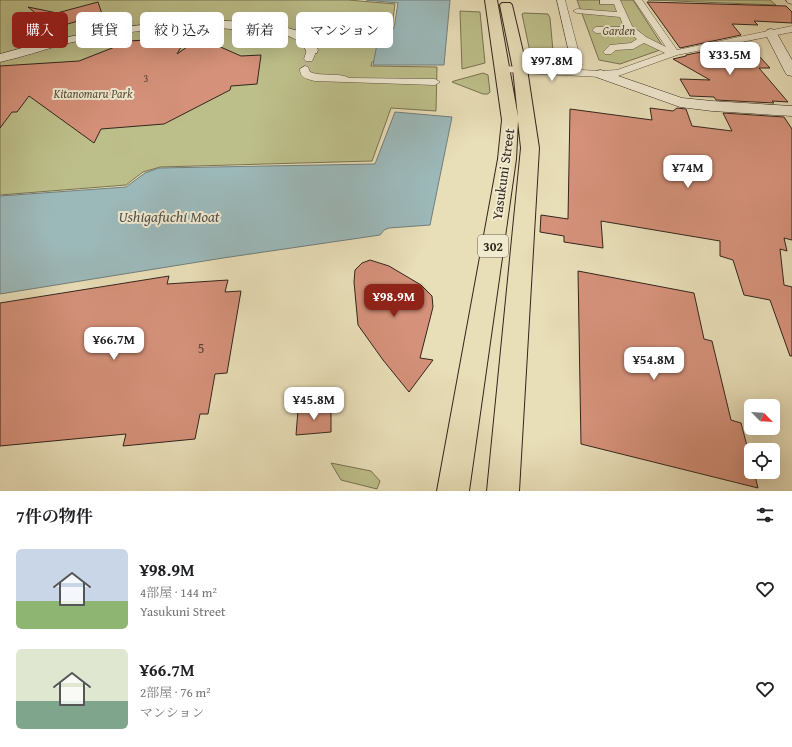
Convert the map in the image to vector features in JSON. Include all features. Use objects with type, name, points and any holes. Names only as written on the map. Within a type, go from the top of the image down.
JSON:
[{"type":"main road","name":"Yasukuni Street","points":[[491,0],[512,69],[530,148],[503,491]]},
{"type":"main road","name":"Yasukuni Street","points":[[453,491],[507,159],[512,69],[505,0]]},
{"type":"street","points":[[560,0],[577,65]]},
{"type":"street","points":[[616,0],[628,27],[627,29]]},
{"type":"street","points":[[638,0],[674,53]]},
{"type":"street","points":[[588,4],[591,12]]},
{"type":"street","points":[[577,11],[622,15]]},
{"type":"street","points":[[607,13],[612,21],[643,39],[674,53]]},
{"type":"street","points":[[0,58],[48,44],[91,35],[139,28],[178,25],[231,25],[282,31],[305,39],[311,46],[310,55]]},
{"type":"street","points":[[627,29],[598,30],[604,38],[623,38],[633,46]]},
{"type":"street","points":[[512,69],[601,74],[618,73],[674,53],[792,29]]},
{"type":"street","points":[[771,33],[792,72]]},
{"type":"street","points":[[610,47],[633,46],[643,39]]},
{"type":"street","points":[[305,69],[305,74],[312,78],[435,82]]},
{"type":"street","points":[[601,74],[680,102],[712,106],[792,111]]},
{"type":"green space","name":"Kitanomaru Park","points":[[0,0],[348,0],[395,4],[393,19],[393,12],[296,12],[296,48],[383,48],[381,59],[372,62],[371,66],[437,67],[436,111],[391,108],[372,161],[160,167],[143,172],[126,185],[0,195]]},
{"type":"green space","name":"Garden","points":[[577,0],[633,0],[662,45],[660,50],[620,64],[599,60]]},
{"type":"green space","points":[[649,0],[770,0],[776,5]]},
{"type":"green space","points":[[460,11],[480,12],[485,63],[462,69]]},
{"type":"green space","points":[[522,14],[548,14],[550,18],[553,51],[551,53],[542,55],[530,52]]},
{"type":"green space","points":[[483,73],[488,75],[490,92],[488,94],[483,94],[452,82],[454,81]]},
{"type":"green space","points":[[331,463],[371,471],[380,481],[377,489],[341,480]]},
{"type":"water","points":[[366,0],[450,0],[444,65],[373,65],[376,48],[393,48],[393,28],[398,3]]},
{"type":"water","name":"Ushigafuchi Moat","points":[[395,112],[452,117],[430,225],[389,228],[384,230],[380,235],[223,258],[0,294],[0,196],[126,187],[145,173],[159,168],[375,164]]},
{"type":"building","points":[[98,2],[101,12],[76,12],[76,22],[68,24],[68,12],[61,12]]},
{"type":"building","points":[[647,2],[786,6],[792,12],[792,23],[754,21],[758,25],[732,24],[741,35],[680,48]]},
{"type":"building","points":[[28,7],[52,12],[34,12]]},
{"type":"building","points":[[140,40],[140,48],[181,48],[177,54],[186,48],[223,48],[241,56],[261,55],[257,84],[231,86],[230,90],[164,124],[101,129],[94,143],[29,96],[17,112],[12,112],[0,128],[0,66],[79,61],[112,48],[132,48],[132,41]]},
{"type":"building","points":[[747,43],[770,68],[759,68],[788,102],[772,101],[774,103],[716,100],[714,97],[690,96],[680,79],[710,80],[673,59]]},
{"type":"building","points":[[650,108],[673,111],[677,108],[686,109],[692,126],[732,131],[723,113],[784,117],[792,129],[792,240],[784,238],[787,251],[780,249],[784,285],[792,287],[792,356],[790,356],[770,300],[744,295],[733,260],[720,256],[720,241],[601,221],[603,248],[564,242],[564,236],[540,232],[541,215],[568,219],[570,109],[652,120]]},
{"type":"building","points":[[370,260],[389,266],[421,285],[432,296],[433,307],[420,358],[433,360],[409,392],[383,360],[358,325],[354,282],[355,270],[362,263]]},
{"type":"building","points":[[578,271],[694,293],[704,339],[712,341],[731,420],[741,423],[746,443],[744,443],[744,479],[756,479],[758,488],[581,444]]},
{"type":"building","points":[[169,276],[167,284],[228,280],[225,292],[241,291],[227,373],[215,374],[208,414],[200,414],[195,439],[123,446],[126,434],[0,446],[0,303]]},
{"type":"building","points":[[331,408],[331,432],[296,435],[298,410]]},
{"type":"tunnel","points":[[305,69],[309,59]]}]
